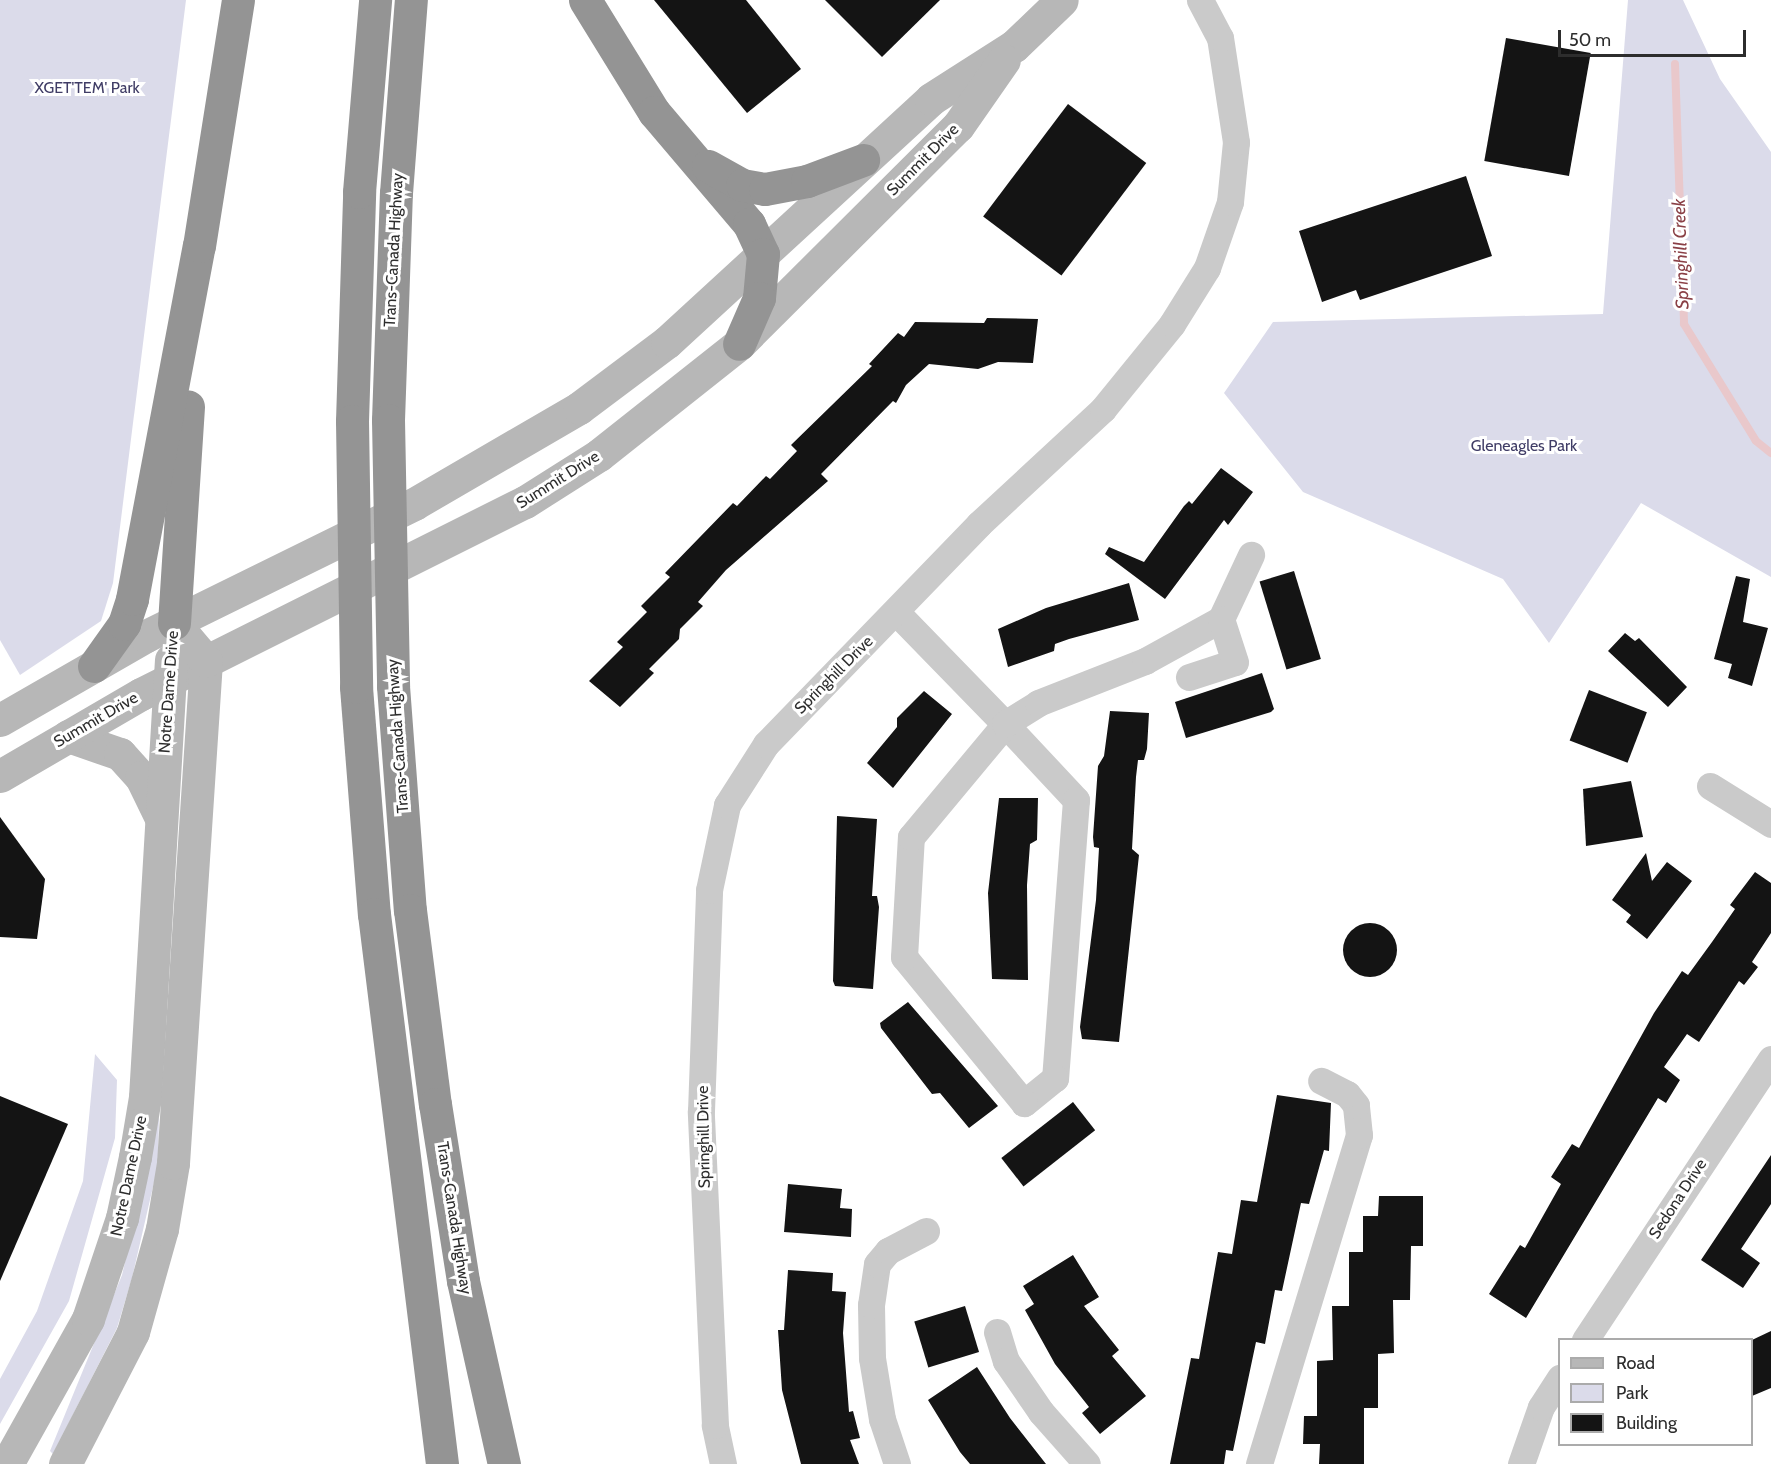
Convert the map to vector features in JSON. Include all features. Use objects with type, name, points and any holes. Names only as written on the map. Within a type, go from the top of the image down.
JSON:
[{"type":"highway","points":[[94,666],[124,624],[132,599],[199,246],[238,0]]},
{"type":"highway","points":[[375,0],[358,203],[352,421],[356,687],[374,914],[442,1464]]},
{"type":"highway","name":"Trans-Canada Highway","points":[[411,0],[396,193],[388,420],[393,686],[410,910],[435,1104],[463,1281],[504,1464]]},
{"type":"highway","points":[[585,0],[654,112],[692,154],[748,224],[764,254],[759,298],[739,344]]},
{"type":"highway","points":[[692,154],[721,176],[765,189],[807,181],[863,160]]},
{"type":"highway","points":[[174,623],[199,246]]},
{"type":"main road","name":"Summit Drive","points":[[0,720],[174,623],[514,450],[632,370],[764,254],[931,99],[1014,46],[1062,0]]},
{"type":"main road","name":"Summit Drive","points":[[0,776],[170,679],[525,502],[649,417],[739,344],[958,126],[1014,46]]},
{"type":"main road","name":"Notre Dame Drive","points":[[174,623],[206,661]]},
{"type":"main road","name":"Notre Dame Drive","points":[[7,1464],[70,1359],[107,1270],[122,1218],[145,1097],[174,623]]},
{"type":"main road","points":[[65,1464],[133,1332],[164,1218],[180,1099],[206,661]]},
{"type":"main road","points":[[68,736],[120,754],[141,777],[161,818]]},
{"type":"street","name":"Springhill Drive","points":[[723,1464],[715,1425],[701,1111],[709,890],[715,852],[727,805],[766,744],[979,524],[1103,409],[1172,324],[1207,268],[1230,202],[1236,142],[1220,38],[1200,0]]},
{"type":"street","points":[[896,612],[1005,724],[1076,800],[1055,1078],[1024,1103],[904,957],[911,837],[1005,724],[1038,703],[1145,661],[1221,619],[1251,555]]},
{"type":"street","points":[[1189,677],[1235,662],[1221,619]]},
{"type":"street","points":[[1710,786],[1771,825]]},
{"type":"street","name":"Sedona Drive","points":[[1586,1338],[1771,1059]]},
{"type":"street","points":[[1258,1464],[1359,1135],[1356,1105],[1347,1094],[1321,1081]]},
{"type":"street","points":[[897,1464],[882,1419],[872,1358],[871,1305],[877,1264],[888,1251],[926,1231]]},
{"type":"street","points":[[997,1332],[1006,1361],[1029,1395],[1087,1464]]},
{"type":"street","points":[[1521,1464],[1541,1407],[1558,1381]]},
{"type":"green space","name":"XGET'TEM' Park","points":[[0,0],[186,0],[113,583],[101,621],[20,675],[0,640]]},
{"type":"green space","name":"Gleneagles Park","points":[[1628,0],[1683,0],[1720,79],[1771,152],[1771,577],[1641,503],[1549,643],[1503,579],[1303,492],[1224,393],[1273,322],[1603,314]]},
{"type":"green space","points":[[95,1054],[117,1080],[115,1138],[69,1301],[0,1424],[0,1379],[37,1311],[83,1181]]},
{"type":"green space","points":[[159,1115],[158,1165],[132,1278],[117,1328],[53,1454],[50,1451],[122,1275]]},
{"type":"building","points":[[654,0],[746,0],[801,69],[747,113]]},
{"type":"building","points":[[825,0],[940,0],[882,57]]},
{"type":"building","points":[[1506,38],[1591,53],[1569,176],[1484,161]]},
{"type":"building","points":[[1068,104],[1146,163],[1061,276],[983,217]]},
{"type":"building","points":[[1466,176],[1492,256],[1360,300],[1356,290],[1322,302],[1299,231]]},
{"type":"building","points":[[987,318],[1038,319],[1033,363],[998,362],[978,369],[929,364],[906,385],[896,403],[893,401],[821,474],[828,481],[726,570],[698,602],[703,606],[680,629],[679,639],[649,669],[654,673],[620,707],[589,681],[623,647],[617,642],[647,612],[641,606],[670,577],[665,573],[733,503],[737,506],[766,476],[770,479],[797,451],[791,445],[872,366],[869,364],[898,333],[904,337],[915,322],[984,323]]},
{"type":"building","points":[[1221,468],[1253,492],[1228,525],[1224,520],[1165,599],[1105,554],[1109,547],[1144,562],[1184,506],[1189,501],[1192,504]]},
{"type":"building","points":[[1294,571],[1321,659],[1286,670],[1260,582]]},
{"type":"building","points":[[1736,576],[1750,579],[1743,622],[1768,628],[1752,686],[1728,678],[1732,664],[1714,659]]},
{"type":"building","points":[[1129,583],[1139,620],[1055,644],[1054,651],[1008,667],[998,629],[1046,608]]},
{"type":"building","points":[[1625,633],[1635,641],[1639,638],[1687,687],[1668,707],[1608,651]]},
{"type":"building","points":[[1262,673],[1274,709],[1271,712],[1186,738],[1175,702]]},
{"type":"building","points":[[1589,690],[1647,712],[1628,763],[1570,740]]},
{"type":"building","points":[[924,691],[952,714],[893,788],[867,763],[897,727],[897,718]]},
{"type":"building","points":[[1110,711],[1149,713],[1147,749],[1144,760],[1138,760],[1136,777],[1132,849],[1139,855],[1119,1042],[1082,1039],[1080,1027],[1096,900],[1099,848],[1094,847],[1093,837],[1098,766],[1104,756]]},
{"type":"building","points":[[1631,781],[1643,837],[1586,846],[1583,789]]},
{"type":"building","points":[[999,798],[1038,798],[1037,840],[1030,844],[1027,885],[1028,980],[992,979],[988,893]]},
{"type":"building","points":[[837,816],[877,819],[872,896],[877,896],[879,907],[873,989],[835,986],[833,981]]},
{"type":"building","points":[[0,817],[45,879],[37,939],[0,937]]},
{"type":"building","points":[[1646,853],[1652,881],[1667,862],[1692,881],[1647,939],[1626,922],[1631,915],[1612,900]]},
{"type":"building","points":[[1755,872],[1771,883],[1771,933],[1752,962],[1758,967],[1744,985],[1739,981],[1699,1042],[1687,1034],[1664,1067],[1680,1080],[1666,1103],[1658,1098],[1526,1318],[1489,1294],[1520,1245],[1525,1248],[1561,1184],[1551,1177],[1572,1144],[1579,1148],[1654,1013],[1682,971],[1688,975],[1712,942],[1735,909],[1730,905]]},
{"type":"building","points":[[1370,923],[1380,925],[1389,931],[1395,940],[1397,950],[1395,960],[1389,969],[1380,975],[1370,977],[1360,975],[1351,969],[1345,960],[1343,950],[1345,940],[1351,931],[1360,925]]},
{"type":"building","points":[[908,1002],[998,1106],[969,1128],[940,1093],[932,1094],[881,1028],[880,1023]]},
{"type":"building","points":[[1277,1095],[1331,1103],[1329,1151],[1324,1150],[1309,1204],[1301,1203],[1282,1291],[1275,1290],[1265,1344],[1256,1342],[1233,1451],[1226,1450],[1224,1464],[1170,1464],[1191,1358],[1199,1359],[1218,1252],[1232,1254],[1241,1200],[1257,1202]]},
{"type":"building","points":[[0,1096],[68,1124],[0,1281]]},
{"type":"building","points":[[1073,1102],[1095,1130],[1023,1186],[1001,1158]]},
{"type":"building","points":[[1771,1155],[1771,1204],[1741,1249],[1760,1263],[1743,1288],[1701,1260]]},
{"type":"building","points":[[788,1184],[842,1189],[840,1208],[852,1209],[851,1237],[784,1232]]},
{"type":"building","points":[[1379,1196],[1423,1196],[1423,1246],[1411,1246],[1410,1300],[1393,1300],[1394,1353],[1378,1354],[1378,1408],[1364,1408],[1364,1464],[1319,1464],[1320,1444],[1303,1444],[1304,1416],[1317,1416],[1317,1361],[1333,1360],[1332,1306],[1349,1306],[1349,1252],[1363,1252],[1363,1216],[1378,1216]]},
{"type":"building","points":[[1073,1255],[1099,1297],[1084,1306],[1119,1350],[1112,1356],[1146,1396],[1100,1434],[1082,1413],[1089,1407],[1055,1364],[1025,1310],[1034,1304],[1023,1286]]},
{"type":"building","points":[[788,1270],[833,1273],[832,1291],[846,1292],[843,1333],[849,1412],[853,1411],[860,1438],[850,1440],[859,1464],[801,1464],[782,1390],[778,1330],[784,1330]]},
{"type":"building","points":[[965,1306],[979,1352],[928,1367],[914,1321]]},
{"type":"building","points":[[1771,1331],[1771,1388],[1753,1396],[1753,1340]]},
{"type":"building","points":[[977,1367],[1010,1418],[1046,1464],[970,1464],[960,1452],[928,1400]]},
{"type":"waterway","name":"Springhill Creek","points":[[1675,64],[1684,324],[1756,441],[1771,453]]}]
